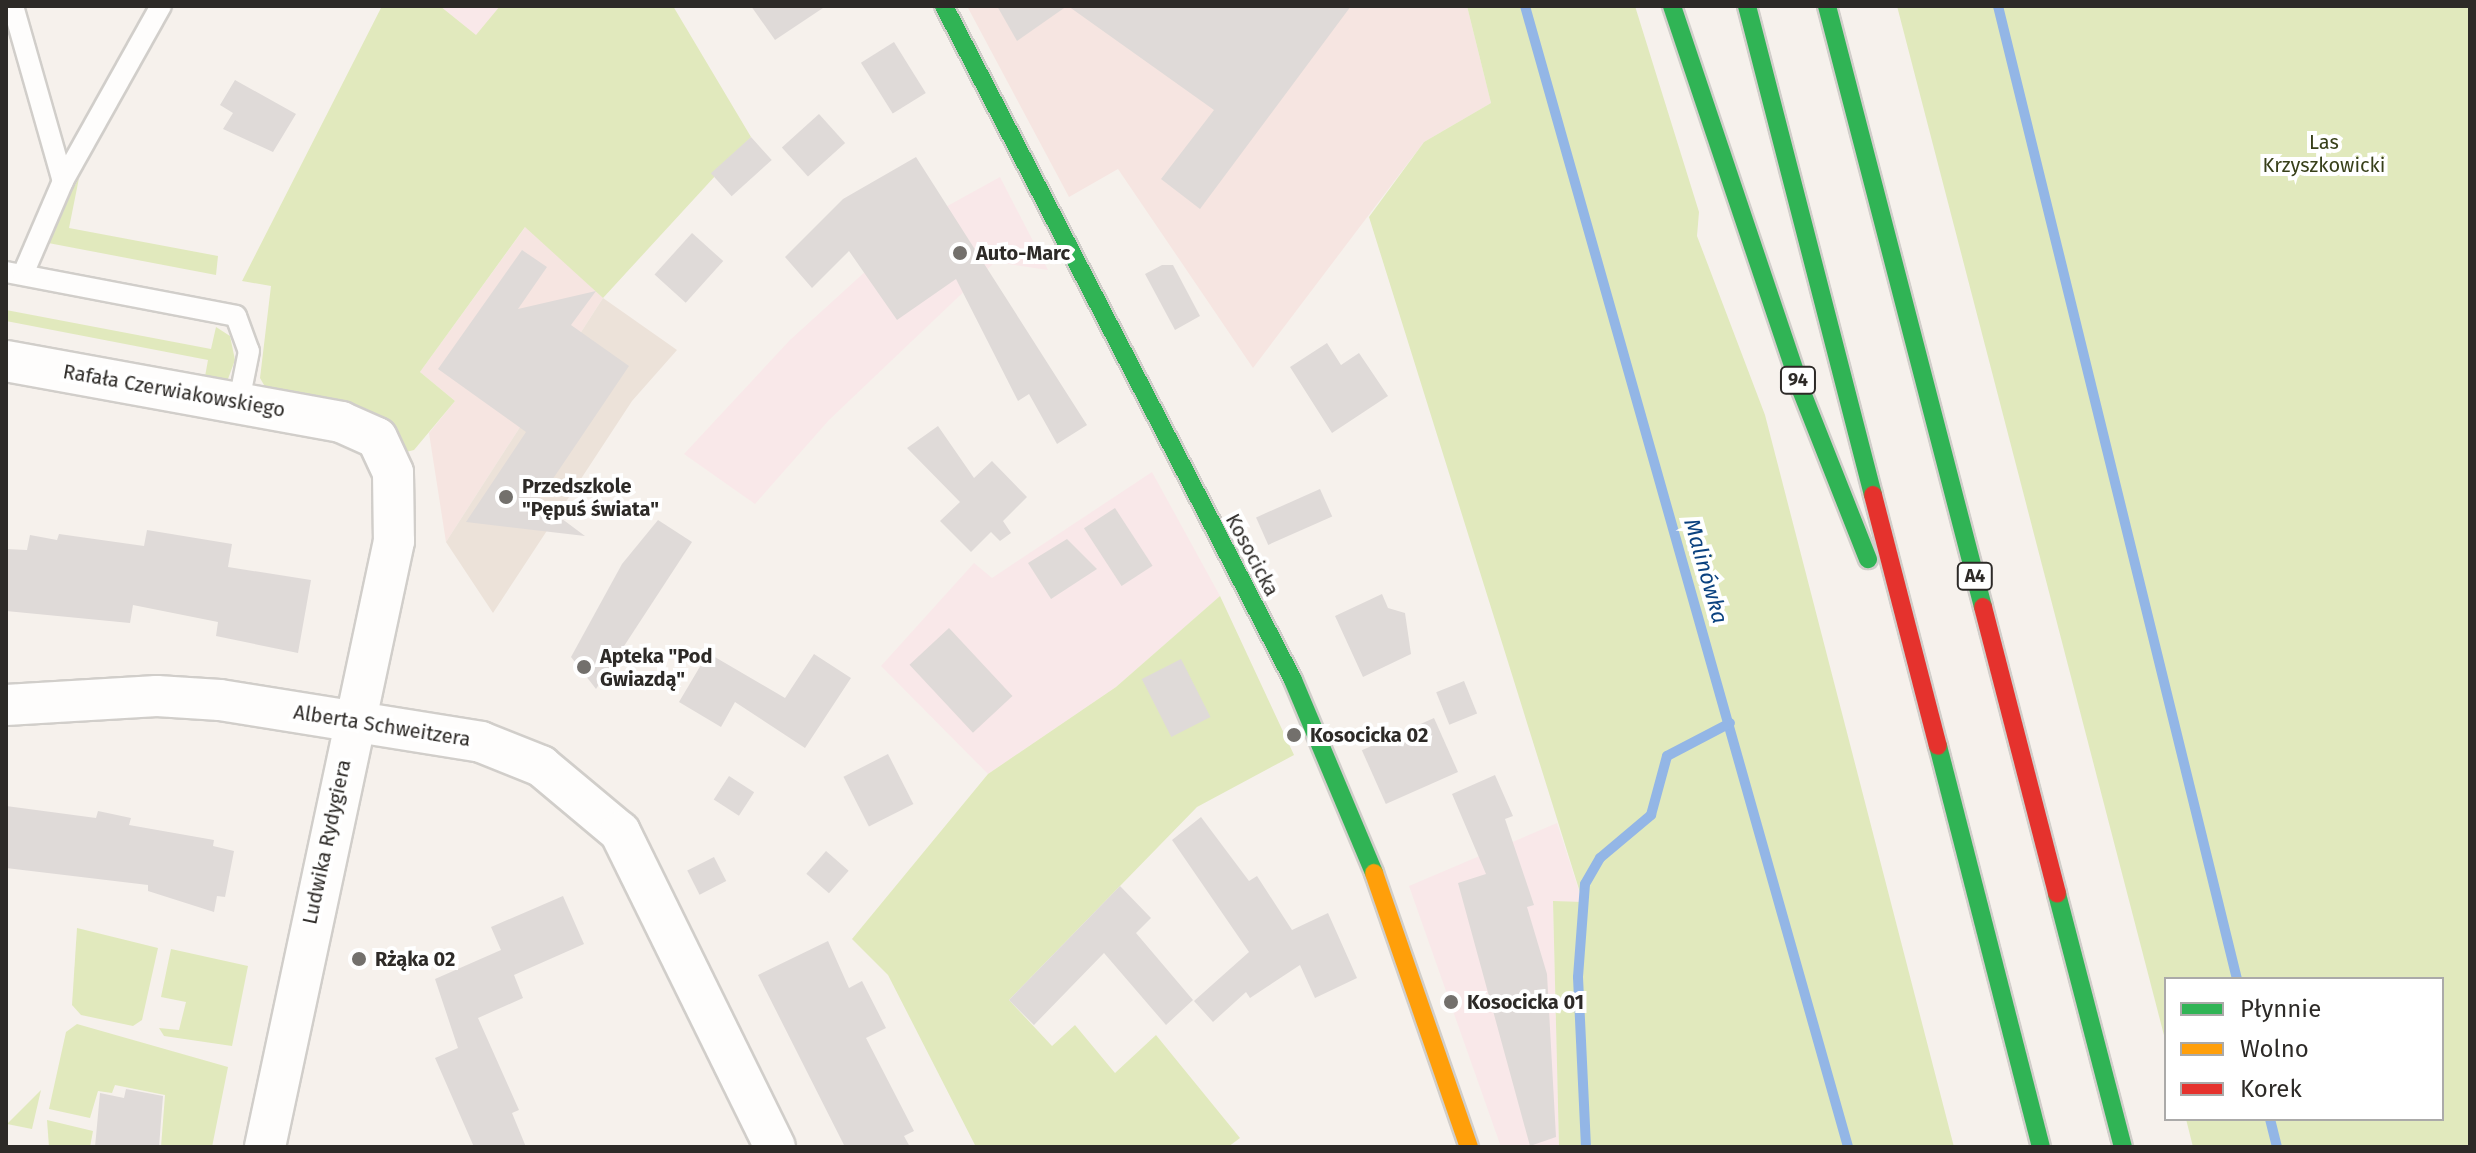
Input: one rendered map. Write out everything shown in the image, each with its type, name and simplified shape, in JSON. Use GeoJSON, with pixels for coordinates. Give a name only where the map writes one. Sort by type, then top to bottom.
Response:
{"type":"FeatureCollection","features":[{"type":"Feature","properties":{"kind":"main road","name":"Kosocicka"},"geometry":{"type":"LineString","coordinates":[[944,6],[1293,680],[1403,941],[1467,1146]]}},
{"type":"Feature","properties":{"kind":"main road","name":"94"},"geometry":{"type":"LineString","coordinates":[[1672,6],[1801,390],[1942,747]]}},
{"type":"Feature","properties":{"kind":"main road"},"geometry":{"type":"LineString","coordinates":[[1747,6],[1942,747],[2041,1147]]}},
{"type":"Feature","properties":{"kind":"main road","name":"A4"},"geometry":{"type":"LineString","coordinates":[[1827,6],[2123,1147]]}},
{"type":"Feature","properties":{"kind":"street","name":"Rafała Czerwiakowskiego"},"geometry":{"type":"LineString","coordinates":[[6,361],[341,422]]}},
{"type":"Feature","properties":{"kind":"street","name":"Ludwika Rydygiera"},"geometry":{"type":"LineString","coordinates":[[265,1147],[351,724],[394,541],[393,473],[377,438],[341,422]]}},
{"type":"Feature","properties":{"kind":"street","name":"Alberta Schweitzera"},"geometry":{"type":"LineString","coordinates":[[6,705],[157,696],[269,706],[351,724],[481,742],[541,766],[620,832],[775,1147]]}},
{"type":"Feature","properties":{"kind":"lane"},"geometry":{"type":"LineString","coordinates":[[13,6],[63,181]]}},
{"type":"Feature","properties":{"kind":"lane"},"geometry":{"type":"LineString","coordinates":[[161,6],[15,273],[236,316],[249,351],[239,401]]}},
{"type":"Feature","properties":{"kind":"shaded area"},"geometry":{"type":"Polygon","coordinates":[[[440,6],[500,6],[477,36],[440,6]]]}},
{"type":"Feature","properties":{"kind":"shaded area"},"geometry":{"type":"Polygon","coordinates":[[[967,6],[1467,6],[1491,103],[1424,142],[1253,368],[1118,169],[1069,197],[967,6]]]}},
{"type":"Feature","properties":{"kind":"shaded area"},"geometry":{"type":"Polygon","coordinates":[[[1000,177],[1048,270],[995,262],[829,420],[755,504],[684,454],[790,340],[922,220],[1000,177]]]}},
{"type":"Feature","properties":{"kind":"shaded area"},"geometry":{"type":"Polygon","coordinates":[[[526,226],[603,298],[446,542],[429,433],[455,401],[420,372],[526,226]]]}},
{"type":"Feature","properties":{"kind":"shaded area"},"geometry":{"type":"Polygon","coordinates":[[[603,298],[677,350],[632,401],[493,613],[446,542],[603,298]]]}},
{"type":"Feature","properties":{"kind":"shaded area"},"geometry":{"type":"Polygon","coordinates":[[[1152,472],[1220,596],[1116,687],[988,774],[881,666],[974,563],[992,578],[1152,472]]]}},
{"type":"Feature","properties":{"kind":"shaded area"},"geometry":{"type":"Polygon","coordinates":[[[1557,823],[1583,903],[1553,901],[1559,1147],[1501,1147],[1409,886],[1557,823]]]}},
{"type":"Feature","properties":{"kind":"green space"},"geometry":{"type":"Polygon","coordinates":[[[382,6],[440,6],[476,35],[500,6],[673,6],[751,137],[603,298],[525,227],[420,372],[455,401],[414,450],[402,453],[268,392],[260,378],[271,286],[242,281],[382,6]]]}},
{"type":"Feature","properties":{"kind":"green space"},"geometry":{"type":"Polygon","coordinates":[[[1467,6],[1635,6],[1699,212],[1697,236],[1765,415],[1954,1147],[1559,1147],[1553,901],[1583,902],[1369,217],[1424,142],[1491,103],[1467,6]]]}},
{"type":"Feature","properties":{"kind":"green space","name":"Las Krzyszkowicki"},"geometry":{"type":"Polygon","coordinates":[[[1897,6],[2470,6],[2470,1147],[2193,1147],[2186,1121],[2444,1121],[2444,977],[2164,977],[2164,1035],[1897,6]]]}},
{"type":"Feature","properties":{"kind":"green space"},"geometry":{"type":"Polygon","coordinates":[[[79,178],[69,228],[218,256],[216,275],[43,242],[79,178]]]}},
{"type":"Feature","properties":{"kind":"green space"},"geometry":{"type":"Polygon","coordinates":[[[6,310],[211,349],[216,327],[230,336],[235,360],[228,379],[204,382],[208,360],[6,321],[6,310]]]}},
{"type":"Feature","properties":{"kind":"green space"},"geometry":{"type":"Polygon","coordinates":[[[1220,596],[1294,755],[1197,807],[1009,1000],[1052,1046],[1075,1025],[1115,1073],[1156,1035],[1240,1138],[1228,1147],[976,1147],[888,975],[852,939],[988,774],[1116,687],[1220,596]]]}},
{"type":"Feature","properties":{"kind":"green space"},"geometry":{"type":"Polygon","coordinates":[[[77,928],[158,948],[142,1020],[133,1026],[81,1015],[72,1005],[77,928]]]}},
{"type":"Feature","properties":{"kind":"green space"},"geometry":{"type":"Polygon","coordinates":[[[171,949],[248,966],[232,1046],[164,1036],[159,1028],[179,1030],[186,1002],[161,997],[171,949]]]}},
{"type":"Feature","properties":{"kind":"green space"},"geometry":{"type":"Polygon","coordinates":[[[77,1024],[228,1067],[212,1147],[161,1147],[165,1095],[115,1085],[112,1093],[98,1091],[90,1118],[49,1109],[66,1032],[77,1024]]]}},
{"type":"Feature","properties":{"kind":"green space"},"geometry":{"type":"Polygon","coordinates":[[[41,1090],[32,1129],[7,1124],[41,1090]]]}},
{"type":"Feature","properties":{"kind":"green space"},"geometry":{"type":"Polygon","coordinates":[[[47,1120],[93,1131],[90,1147],[49,1147],[47,1120]]]}},
{"type":"Feature","properties":{"kind":"building"},"geometry":{"type":"Polygon","coordinates":[[[751,6],[826,6],[775,40],[751,6]]]}},
{"type":"Feature","properties":{"kind":"building"},"geometry":{"type":"Polygon","coordinates":[[[997,6],[1067,6],[1017,41],[997,6]]]}},
{"type":"Feature","properties":{"kind":"building"},"geometry":{"type":"Polygon","coordinates":[[[1068,6],[1351,6],[1200,209],[1161,179],[1214,110],[1068,6]]]}},
{"type":"Feature","properties":{"kind":"building"},"geometry":{"type":"Polygon","coordinates":[[[894,42],[926,93],[893,114],[861,63],[894,42]]]}},
{"type":"Feature","properties":{"kind":"building"},"geometry":{"type":"Polygon","coordinates":[[[235,80],[296,114],[273,152],[223,129],[233,113],[220,105],[235,80]]]}},
{"type":"Feature","properties":{"kind":"building"},"geometry":{"type":"Polygon","coordinates":[[[819,114],[845,143],[808,176],[782,147],[819,114]]]}},
{"type":"Feature","properties":{"kind":"building"},"geometry":{"type":"Polygon","coordinates":[[[751,137],[772,160],[732,196],[711,173],[751,137]]]}},
{"type":"Feature","properties":{"kind":"building"},"geometry":{"type":"Polygon","coordinates":[[[916,157],[1087,425],[1057,444],[1029,394],[1018,401],[956,279],[897,320],[849,251],[812,288],[785,257],[843,199],[916,157]]]}},
{"type":"Feature","properties":{"kind":"building"},"geometry":{"type":"Polygon","coordinates":[[[692,233],[723,261],[686,303],[655,275],[692,233]]]}},
{"type":"Feature","properties":{"kind":"building"},"geometry":{"type":"Polygon","coordinates":[[[522,250],[547,267],[518,309],[596,291],[571,325],[629,366],[538,501],[585,536],[466,522],[526,432],[438,369],[522,250]]]}},
{"type":"Feature","properties":{"kind":"building"},"geometry":{"type":"Polygon","coordinates":[[[1162,265],[1173,265],[1200,316],[1175,330],[1145,274],[1162,265]]]}},
{"type":"Feature","properties":{"kind":"building"},"geometry":{"type":"Polygon","coordinates":[[[1327,343],[1341,365],[1359,353],[1388,396],[1332,433],[1290,367],[1327,343]]]}},
{"type":"Feature","properties":{"kind":"building"},"geometry":{"type":"Polygon","coordinates":[[[938,426],[974,478],[992,461],[1027,497],[1003,521],[1011,533],[1000,541],[991,532],[971,552],[940,521],[960,502],[907,448],[938,426]]]}},
{"type":"Feature","properties":{"kind":"building"},"geometry":{"type":"Polygon","coordinates":[[[1320,489],[1332,516],[1268,545],[1256,517],[1320,489]]]}},
{"type":"Feature","properties":{"kind":"building"},"geometry":{"type":"Polygon","coordinates":[[[1115,508],[1153,566],[1122,586],[1084,528],[1115,508]]]}},
{"type":"Feature","properties":{"kind":"building"},"geometry":{"type":"Polygon","coordinates":[[[658,520],[692,542],[596,689],[571,657],[622,564],[658,520]]]}},
{"type":"Feature","properties":{"kind":"building"},"geometry":{"type":"Polygon","coordinates":[[[147,530],[232,544],[228,567],[311,580],[298,653],[216,636],[218,622],[133,605],[130,623],[6,611],[6,549],[27,550],[30,535],[57,540],[59,534],[144,546],[147,530]]]}},
{"type":"Feature","properties":{"kind":"building"},"geometry":{"type":"Polygon","coordinates":[[[1067,539],[1097,569],[1051,599],[1028,563],[1067,539]]]}},
{"type":"Feature","properties":{"kind":"building"},"geometry":{"type":"Polygon","coordinates":[[[1382,594],[1388,608],[1405,613],[1411,654],[1363,677],[1335,616],[1382,594]]]}},
{"type":"Feature","properties":{"kind":"building"},"geometry":{"type":"Polygon","coordinates":[[[949,628],[1012,696],[973,733],[910,665],[949,628]]]}},
{"type":"Feature","properties":{"kind":"building"},"geometry":{"type":"Polygon","coordinates":[[[708,653],[785,698],[814,654],[851,678],[805,748],[735,702],[721,727],[679,702],[708,653]]]}},
{"type":"Feature","properties":{"kind":"building"},"geometry":{"type":"Polygon","coordinates":[[[1181,659],[1211,717],[1171,737],[1142,679],[1181,659]]]}},
{"type":"Feature","properties":{"kind":"building"},"geometry":{"type":"Polygon","coordinates":[[[1464,681],[1477,713],[1449,725],[1436,692],[1464,681]]]}},
{"type":"Feature","properties":{"kind":"building"},"geometry":{"type":"Polygon","coordinates":[[[1434,718],[1458,772],[1386,804],[1362,750],[1434,718]]]}},
{"type":"Feature","properties":{"kind":"building"},"geometry":{"type":"Polygon","coordinates":[[[888,754],[913,804],[869,827],[843,777],[888,754]]]}},
{"type":"Feature","properties":{"kind":"building"},"geometry":{"type":"Polygon","coordinates":[[[1495,775],[1513,816],[1505,819],[1534,905],[1527,907],[1547,974],[1556,1137],[1530,1146],[1458,883],[1486,874],[1452,794],[1495,775]]]}},
{"type":"Feature","properties":{"kind":"building"},"geometry":{"type":"Polygon","coordinates":[[[729,776],[754,792],[739,816],[714,799],[729,776]]]}},
{"type":"Feature","properties":{"kind":"building"},"geometry":{"type":"Polygon","coordinates":[[[6,806],[96,818],[98,811],[131,818],[129,825],[214,840],[213,846],[234,851],[225,897],[217,896],[214,912],[148,891],[148,885],[6,868],[6,806]]]}},
{"type":"Feature","properties":{"kind":"building"},"geometry":{"type":"Polygon","coordinates":[[[1201,817],[1249,881],[1257,876],[1292,930],[1328,913],[1357,978],[1315,998],[1300,965],[1250,998],[1246,992],[1213,1022],[1194,1001],[1249,952],[1172,840],[1201,817]]]}},
{"type":"Feature","properties":{"kind":"building"},"geometry":{"type":"Polygon","coordinates":[[[826,851],[849,871],[829,893],[806,874],[826,851]]]}},
{"type":"Feature","properties":{"kind":"building"},"geometry":{"type":"Polygon","coordinates":[[[714,857],[726,881],[700,895],[687,871],[714,857]]]}},
{"type":"Feature","properties":{"kind":"building"},"geometry":{"type":"Polygon","coordinates":[[[1120,886],[1151,918],[1136,933],[1193,1000],[1166,1025],[1104,953],[1034,1025],[1009,1000],[1120,886]]]}},
{"type":"Feature","properties":{"kind":"building"},"geometry":{"type":"Polygon","coordinates":[[[563,896],[584,944],[514,975],[523,998],[478,1018],[519,1110],[512,1113],[526,1147],[474,1147],[435,1058],[458,1048],[435,979],[501,950],[491,927],[563,896]]]}},
{"type":"Feature","properties":{"kind":"building"},"geometry":{"type":"Polygon","coordinates":[[[828,941],[849,988],[862,981],[886,1028],[866,1038],[914,1131],[904,1136],[910,1147],[845,1147],[758,975],[828,941]]]}},
{"type":"Feature","properties":{"kind":"building"},"geometry":{"type":"Polygon","coordinates":[[[126,1089],[163,1096],[159,1147],[95,1147],[100,1093],[124,1098],[126,1089]]]}},
{"type":"Feature","properties":{"kind":"waterway","name":"Malinówka"},"geometry":{"type":"LineString","coordinates":[[1525,6],[1848,1147]]}},
{"type":"Feature","properties":{"kind":"waterway"},"geometry":{"type":"LineString","coordinates":[[1998,6],[2237,977]]}},
{"type":"Feature","properties":{"kind":"waterway"},"geometry":{"type":"LineString","coordinates":[[1586,1147],[1578,977],[1585,884],[1600,858],[1651,815],[1667,756],[1730,723]]}},
{"type":"Feature","properties":{"kind":"waterway"},"geometry":{"type":"LineString","coordinates":[[2270,1121],[2277,1147]]}},
{"type":"Feature","properties":{"kind":"traffic: fast"},"geometry":{"type":"LineString","coordinates":[[944,6],[1293,680],[1374,873]]}},
{"type":"Feature","properties":{"kind":"traffic: fast"},"geometry":{"type":"LineString","coordinates":[[1672,6],[1801,390],[1868,559]]}},
{"type":"Feature","properties":{"kind":"traffic: fast"},"geometry":{"type":"LineString","coordinates":[[1747,6],[1873,495]]}},
{"type":"Feature","properties":{"kind":"traffic: fast"},"geometry":{"type":"LineString","coordinates":[[1827,6],[1983,607]]}},
{"type":"Feature","properties":{"kind":"traffic: fast"},"geometry":{"type":"LineString","coordinates":[[1938,746],[2041,1147]]}},
{"type":"Feature","properties":{"kind":"traffic: fast"},"geometry":{"type":"LineString","coordinates":[[2057,894],[2123,1147]]}},
{"type":"Feature","properties":{"kind":"traffic: slow"},"geometry":{"type":"LineString","coordinates":[[1374,873],[1469,1147]]}},
{"type":"Feature","properties":{"kind":"traffic: jam"},"geometry":{"type":"LineString","coordinates":[[1873,495],[1938,746]]}},
{"type":"Feature","properties":{"kind":"traffic: jam"},"geometry":{"type":"LineString","coordinates":[[1983,607],[2057,894]]}},
{"type":"Feature","properties":{"kind":"place","name":"Auto-Marc"},"geometry":{"type":"Point","coordinates":[960,253]}},
{"type":"Feature","properties":{"kind":"place","name":"Przedszkole \"Pępuś świata\""},"geometry":{"type":"Point","coordinates":[506,497]}},
{"type":"Feature","properties":{"kind":"place","name":"Apteka \"Pod Gwiazdą\""},"geometry":{"type":"Point","coordinates":[584,667]}},
{"type":"Feature","properties":{"kind":"place","name":"Kosocicka 02"},"geometry":{"type":"Point","coordinates":[1294,735]}},
{"type":"Feature","properties":{"kind":"place","name":"Rżąka 02"},"geometry":{"type":"Point","coordinates":[359,959]}},
{"type":"Feature","properties":{"kind":"place","name":"Kosocicka 01"},"geometry":{"type":"Point","coordinates":[1451,1002]}}]}
